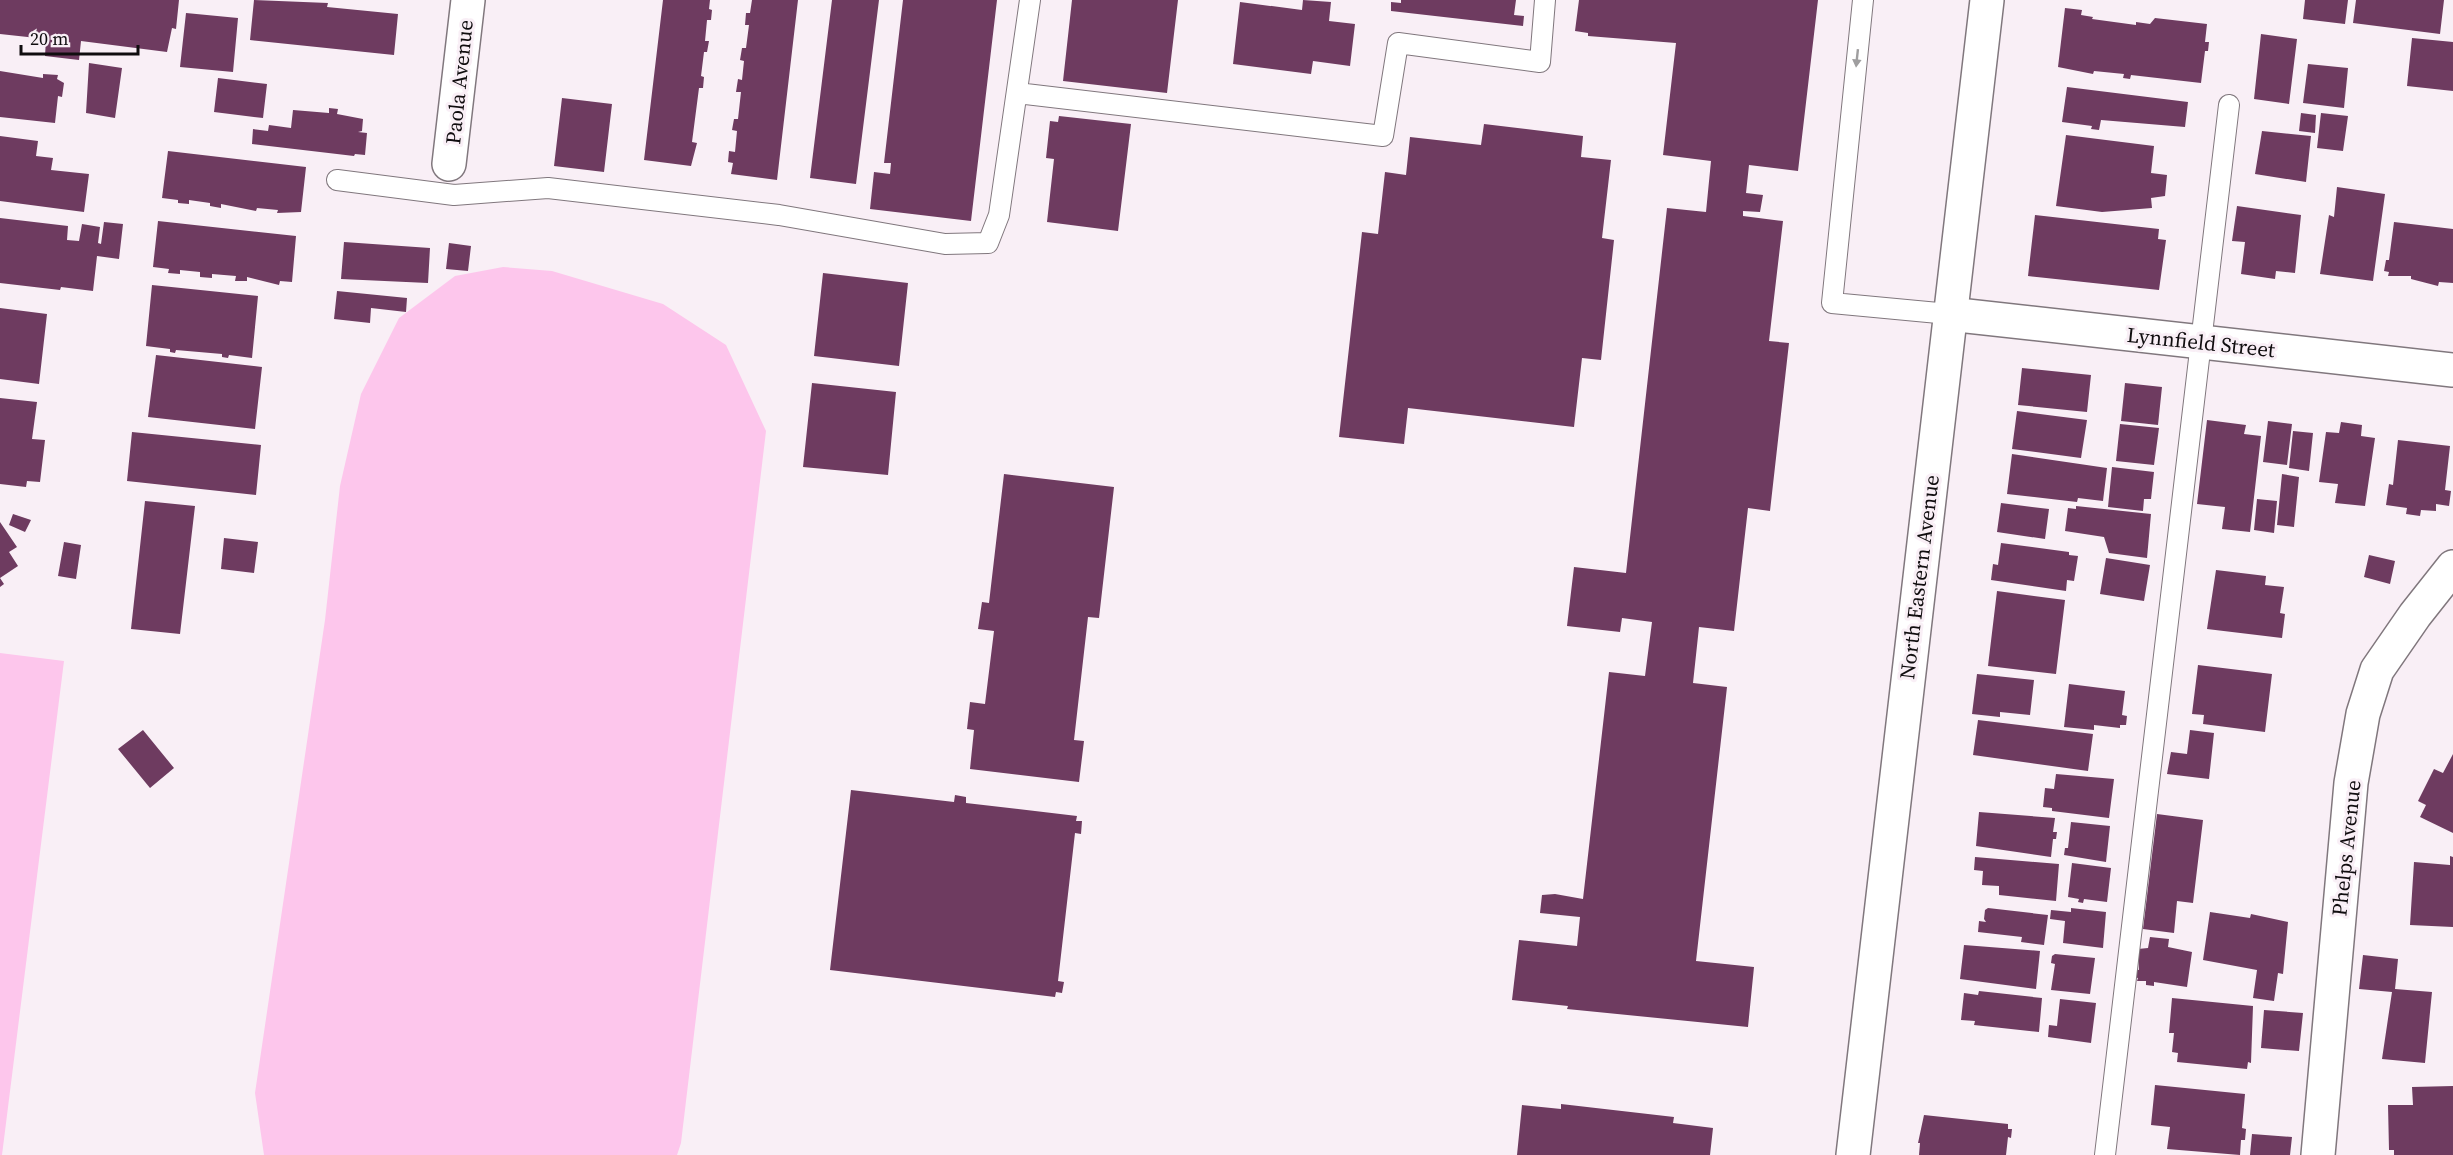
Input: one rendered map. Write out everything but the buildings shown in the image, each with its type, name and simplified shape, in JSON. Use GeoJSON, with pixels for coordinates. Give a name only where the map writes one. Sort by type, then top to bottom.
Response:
{"type":"FeatureCollection","features":[{"type":"Feature","properties":{"kind":"street","name":"Paola Avenue"},"geometry":{"type":"LineString","coordinates":[[449,164],[468,0]]}},
{"type":"Feature","properties":{"kind":"street","name":"North Eastern Avenue"},"geometry":{"type":"LineString","coordinates":[[1853,1155],[1987,0]]}},
{"type":"Feature","properties":{"kind":"street","name":"Lynnfield Street"},"geometry":{"type":"LineString","coordinates":[[1949,314],[2453,370]]}},
{"type":"Feature","properties":{"kind":"street","name":"Phelps Avenue"},"geometry":{"type":"LineString","coordinates":[[2318,1155],[2351,783],[2363,714],[2377,670],[2415,615],[2453,567]]}},
{"type":"Feature","properties":{"kind":"lane"},"geometry":{"type":"LineString","coordinates":[[337,180],[454,195],[548,188],[780,215],[945,244],[988,243],[999,214],[1030,0]]}},
{"type":"Feature","properties":{"kind":"lane"},"geometry":{"type":"LineString","coordinates":[[1017,93],[1383,136],[1398,43],[1540,62],[1545,0]]}},
{"type":"Feature","properties":{"kind":"lane"},"geometry":{"type":"LineString","coordinates":[[1863,0],[1832,303],[1949,314]]}},
{"type":"Feature","properties":{"kind":"lane"},"geometry":{"type":"LineString","coordinates":[[2105,1155],[2229,105]]}},
{"type":"Feature","properties":{"kind":"shaded area"},"geometry":{"type":"Polygon","coordinates":[[[503,267],[552,271],[663,304],[726,345],[766,431],[681,1143],[677,1155],[264,1155],[255,1093],[325,620],[340,486],[361,394],[399,318],[455,276],[503,267]]]}},
{"type":"Feature","properties":{"kind":"shaded area"},"geometry":{"type":"Polygon","coordinates":[[[0,653],[64,661],[2,1155],[0,1155],[0,653]]]}}]}
